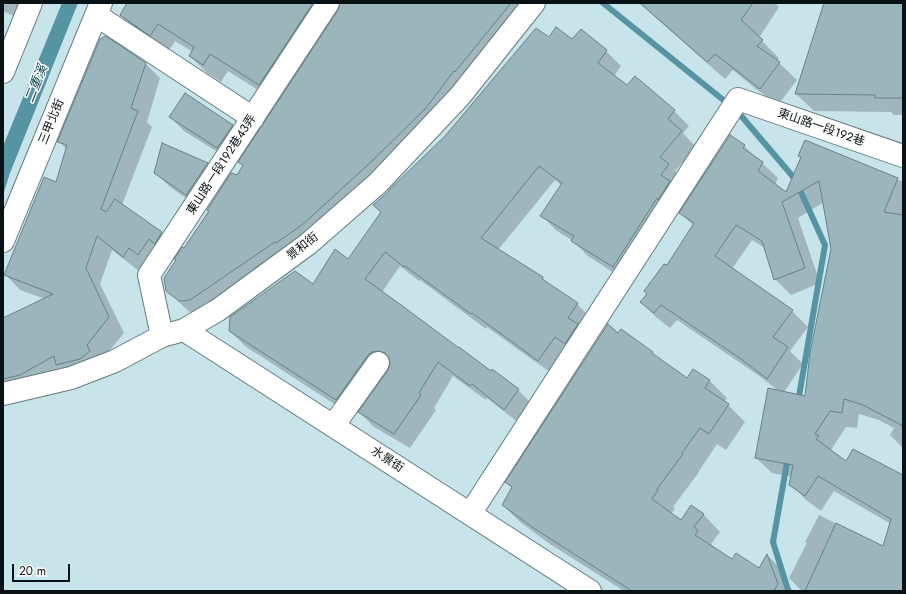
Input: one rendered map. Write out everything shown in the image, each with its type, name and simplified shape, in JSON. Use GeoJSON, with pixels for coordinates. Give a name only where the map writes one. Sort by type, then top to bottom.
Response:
{"type":"FeatureCollection","features":[{"type":"Feature","properties":{"kind":"street"},"geometry":{"type":"LineString","coordinates":[[3,72],[31,3]]}},
{"type":"Feature","properties":{"kind":"street","name":"東山路一段192巷43弄"},"geometry":{"type":"LineString","coordinates":[[162,336],[149,275],[328,3]]}},
{"type":"Feature","properties":{"kind":"street","name":"景和街"},"geometry":{"type":"LineString","coordinates":[[3,394],[71,378],[115,361],[162,336],[184,330],[218,310],[308,244],[378,184],[460,96],[534,3]]}},
{"type":"Feature","properties":{"kind":"street"},"geometry":{"type":"LineString","coordinates":[[98,9],[253,118]]}},
{"type":"Feature","properties":{"kind":"street","name":"三甲北街"},"geometry":{"type":"LineString","coordinates":[[3,241],[98,9]]}},
{"type":"Feature","properties":{"kind":"street","name":"東山路一段192巷"},"geometry":{"type":"LineString","coordinates":[[470,514],[738,99],[903,156]]}},
{"type":"Feature","properties":{"kind":"street","name":"水景街"},"geometry":{"type":"LineString","coordinates":[[184,330],[590,591]]}},
{"type":"Feature","properties":{"kind":"street"},"geometry":{"type":"LineString","coordinates":[[333,426],[378,363]]}},
{"type":"Feature","properties":{"kind":"water","name":"二重溪"},"geometry":{"type":"Polygon","coordinates":[[[62,3],[78,3],[10,173],[3,195],[3,146],[62,3]]]}},
{"type":"Feature","properties":{"kind":"building"},"geometry":{"type":"Polygon","coordinates":[[[127,3],[313,3],[259,85],[210,54],[203,65],[189,56],[194,47],[158,24],[150,36],[120,15],[127,3]]]}},
{"type":"Feature","properties":{"kind":"building"},"geometry":{"type":"Polygon","coordinates":[[[340,3],[511,3],[455,72],[454,71],[426,108],[370,163],[302,225],[190,300],[179,301],[166,291],[164,278],[176,260],[174,259],[182,247],[184,248],[209,211],[207,210],[231,173],[237,175],[243,165],[238,162],[338,10],[340,3]]]}},
{"type":"Feature","properties":{"kind":"building"},"geometry":{"type":"Polygon","coordinates":[[[640,3],[753,3],[741,20],[763,40],[757,46],[780,62],[760,89],[715,54],[707,62],[640,3]]]}},
{"type":"Feature","properties":{"kind":"building"},"geometry":{"type":"Polygon","coordinates":[[[824,3],[903,3],[903,98],[875,98],[875,95],[795,94],[824,3]]]}},
{"type":"Feature","properties":{"kind":"building"},"geometry":{"type":"Polygon","coordinates":[[[556,27],[572,39],[581,29],[607,50],[598,63],[627,85],[635,76],[675,110],[668,119],[682,131],[660,157],[669,164],[661,175],[670,181],[658,200],[657,198],[613,267],[571,241],[574,236],[540,216],[562,183],[539,166],[481,238],[543,277],[542,279],[578,303],[568,318],[578,324],[565,344],[555,337],[538,361],[385,252],[365,279],[491,371],[492,369],[519,389],[504,410],[472,384],[470,386],[438,362],[419,393],[421,395],[394,434],[358,412],[388,370],[390,364],[389,358],[385,353],[379,351],[372,352],[368,355],[336,400],[229,331],[230,317],[295,271],[313,284],[335,249],[348,259],[381,212],[373,205],[445,136],[536,28],[549,37],[556,27]]]}},
{"type":"Feature","properties":{"kind":"building"},"geometry":{"type":"Polygon","coordinates":[[[106,36],[146,63],[131,108],[138,111],[101,209],[106,212],[115,199],[162,232],[155,244],[149,239],[138,255],[129,248],[123,257],[97,236],[86,268],[109,317],[87,345],[90,351],[80,359],[56,365],[54,356],[20,375],[3,379],[3,318],[53,294],[4,275],[44,177],[56,182],[67,145],[57,142],[100,39],[106,36]]]}},
{"type":"Feature","properties":{"kind":"building"},"geometry":{"type":"Polygon","coordinates":[[[185,93],[233,125],[217,148],[169,117],[185,93]]]}},
{"type":"Feature","properties":{"kind":"building"},"geometry":{"type":"Polygon","coordinates":[[[730,135],[745,145],[743,148],[763,162],[758,171],[786,192],[801,157],[798,156],[805,140],[898,178],[884,212],[903,215],[903,426],[863,405],[844,399],[842,413],[830,411],[815,434],[819,436],[816,439],[846,461],[853,449],[903,475],[903,591],[805,591],[836,523],[883,546],[891,519],[818,476],[805,496],[789,485],[793,465],[755,458],[768,388],[805,396],[810,353],[831,249],[819,181],[782,202],[805,268],[774,280],[762,241],[736,225],[715,256],[793,310],[773,337],[788,347],[767,379],[741,359],[661,305],[654,313],[640,302],[647,294],[644,291],[664,264],[667,265],[694,223],[679,213],[730,135]]]}},
{"type":"Feature","properties":{"kind":"building"},"geometry":{"type":"Polygon","coordinates":[[[162,143],[208,163],[186,195],[154,173],[162,143]]]}},
{"type":"Feature","properties":{"kind":"building"},"geometry":{"type":"Polygon","coordinates":[[[608,324],[618,333],[621,329],[687,378],[693,369],[710,380],[705,388],[729,404],[709,434],[700,428],[657,489],[658,490],[652,499],[681,520],[691,505],[704,514],[694,527],[698,530],[695,535],[732,559],[736,553],[759,568],[767,554],[778,584],[774,591],[632,591],[532,527],[502,505],[512,487],[505,482],[608,324]]]}},
{"type":"Feature","properties":{"kind":"waterway"},"geometry":{"type":"LineString","coordinates":[[603,3],[737,111],[795,179],[825,245],[798,402]]}},
{"type":"Feature","properties":{"kind":"waterway"},"geometry":{"type":"LineString","coordinates":[[788,457],[773,542],[789,591]]}}]}
